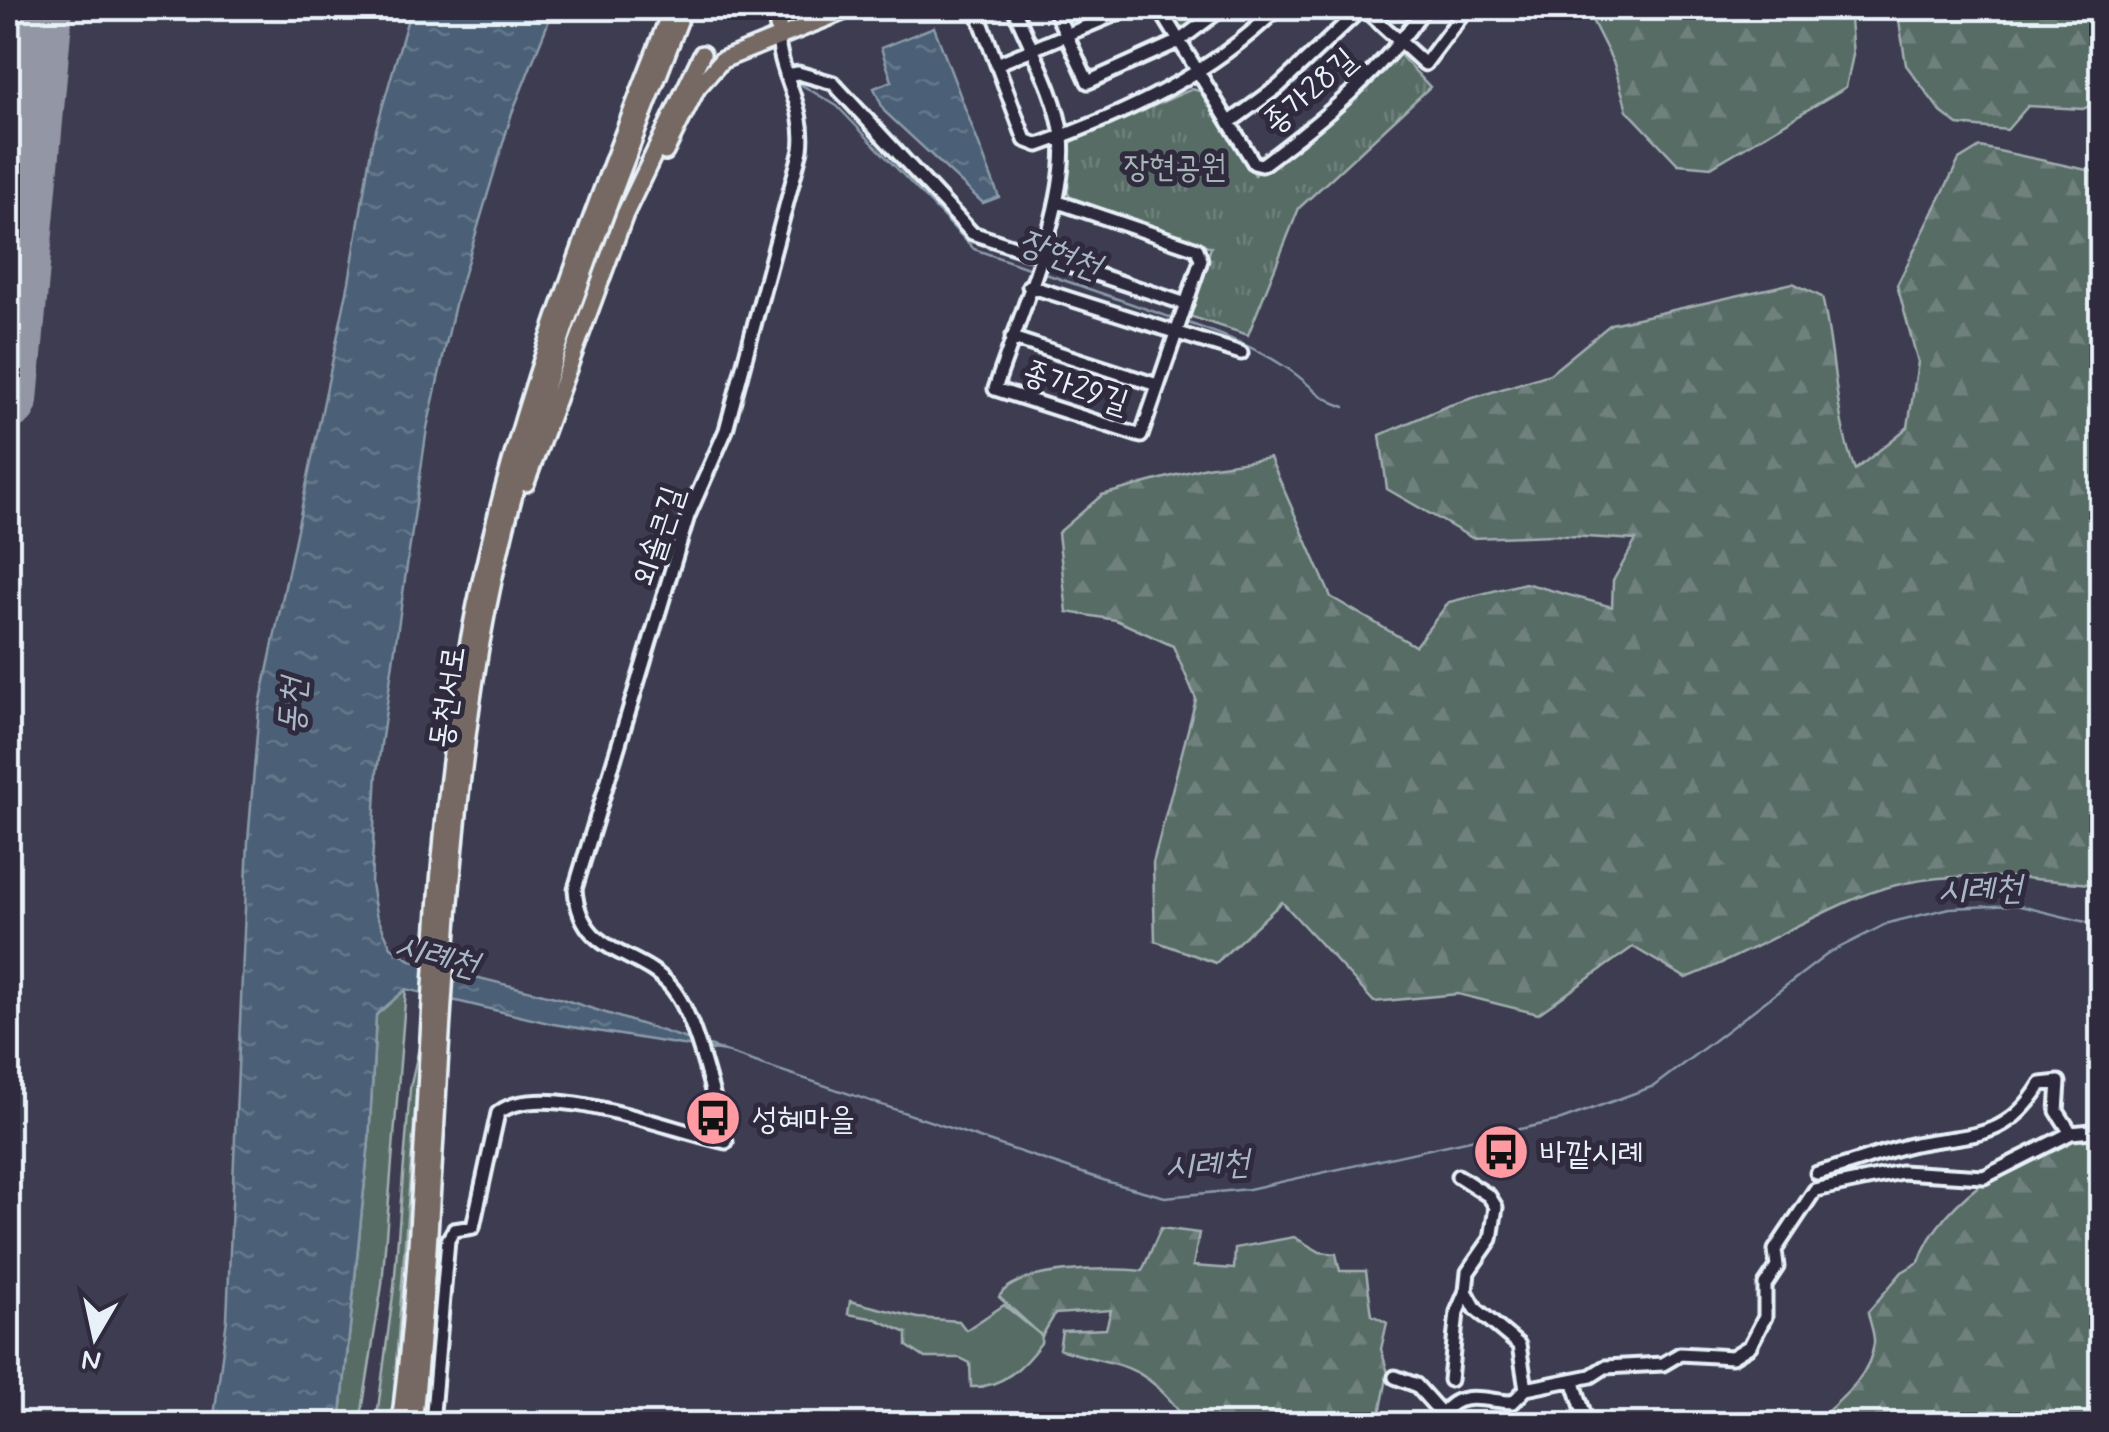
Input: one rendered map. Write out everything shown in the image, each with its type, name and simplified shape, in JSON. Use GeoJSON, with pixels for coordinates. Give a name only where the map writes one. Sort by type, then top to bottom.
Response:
{"type":"FeatureCollection","features":[{"type":"Feature","properties":{"kind":"main road","name":"동천서로"},"geometry":{"type":"LineString","coordinates":[[413,1424],[463,682],[503,485],[552,327],[672,8]]}},
{"type":"Feature","properties":{"kind":"main road","name":"동천서로"},"geometry":{"type":"LineString","coordinates":[[445,915],[466,740],[496,567],[536,408],[684,8]]}},
{"type":"Feature","properties":{"kind":"main road"},"geometry":{"type":"LineString","coordinates":[[773,35],[780,8]]}},
{"type":"Feature","properties":{"kind":"main road"},"geometry":{"type":"LineString","coordinates":[[594,300],[697,88],[722,60],[773,35],[852,8]]}},
{"type":"Feature","properties":{"kind":"main road"},"geometry":{"type":"LineString","coordinates":[[496,567],[626,214],[702,54]]}},
{"type":"Feature","properties":{"kind":"main road","name":"동천서로"},"geometry":{"type":"LineString","coordinates":[[400,1424],[437,1024]]}},
{"type":"Feature","properties":{"kind":"street","name":"종가29길"},"geometry":{"type":"LineString","coordinates":[[1014,8],[1062,136],[1058,202],[995,389],[1141,436],[1201,260],[1196,249],[1058,202]]}},
{"type":"Feature","properties":{"kind":"street"},"geometry":{"type":"LineString","coordinates":[[1054,8],[1088,82],[1179,41],[1223,8]]}},
{"type":"Feature","properties":{"kind":"street"},"geometry":{"type":"LineString","coordinates":[[997,64],[1130,8]]}},
{"type":"Feature","properties":{"kind":"street"},"geometry":{"type":"LineString","coordinates":[[1159,8],[1230,122],[1278,86],[1362,8],[1424,64],[1467,8]]}},
{"type":"Feature","properties":{"kind":"street"},"geometry":{"type":"LineString","coordinates":[[980,19],[1026,140],[1038,145],[1133,108],[1196,73],[1278,8]]}},
{"type":"Feature","properties":{"kind":"street","name":"종가28길"},"geometry":{"type":"LineString","coordinates":[[1230,122],[1254,163],[1262,165],[1350,97],[1402,42],[1426,8]]}},
{"type":"Feature","properties":{"kind":"street","name":"외솔큰길"},"geometry":{"type":"LineString","coordinates":[[432,1424],[448,1240],[454,1230],[473,1227],[498,1113],[522,1100],[566,1104],[726,1142],[710,1085],[672,988],[656,974],[601,942],[580,914],[575,889],[688,516],[726,430],[801,150],[802,121],[773,35]]}},
{"type":"Feature","properties":{"kind":"street"},"geometry":{"type":"LineString","coordinates":[[786,75],[798,73],[832,84],[972,234],[1185,307]]}},
{"type":"Feature","properties":{"kind":"street"},"geometry":{"type":"LineString","coordinates":[[1030,283],[1241,352]]}},
{"type":"Feature","properties":{"kind":"street","name":"종가29길"},"geometry":{"type":"LineString","coordinates":[[1012,338],[1156,386]]}},
{"type":"Feature","properties":{"kind":"street"},"geometry":{"type":"LineString","coordinates":[[1818,1173],[1915,1144],[2011,1123],[2041,1084],[2059,1082],[2057,1111],[2071,1134]]}},
{"type":"Feature","properties":{"kind":"street"},"geometry":{"type":"LineString","coordinates":[[1447,1419],[1448,1405],[1465,1398],[1513,1402],[1526,1389],[1591,1376],[1605,1367],[1663,1364],[1680,1354],[1732,1357],[1750,1346],[1766,1318],[1765,1285],[1777,1267],[1775,1250],[1815,1190],[1901,1172],[1984,1177],[2071,1134],[2102,1130]]}},
{"type":"Feature","properties":{"kind":"street"},"geometry":{"type":"LineString","coordinates":[[1450,1380],[1457,1312],[1466,1291],[1468,1272],[1491,1239],[1496,1207],[1489,1196],[1458,1176]]}},
{"type":"Feature","properties":{"kind":"street"},"geometry":{"type":"LineString","coordinates":[[1466,1291],[1476,1309],[1519,1345],[1526,1389]]}},
{"type":"Feature","properties":{"kind":"street"},"geometry":{"type":"LineString","coordinates":[[1395,1377],[1416,1385],[1447,1419]]}},
{"type":"Feature","properties":{"kind":"street"},"geometry":{"type":"LineString","coordinates":[[1572,1380],[1587,1422],[1583,1424]]}},
{"type":"Feature","properties":{"kind":"green space"},"geometry":{"type":"Polygon","coordinates":[[[1165,8],[1218,8],[1185,31],[1178,31],[1165,8]]]}},
{"type":"Feature","properties":{"kind":"green space"},"geometry":{"type":"Polygon","coordinates":[[[1586,8],[1849,8],[1853,55],[1846,87],[1711,167],[1678,164],[1627,110],[1614,64],[1586,8]]]}},
{"type":"Feature","properties":{"kind":"green space"},"geometry":{"type":"Polygon","coordinates":[[[1897,8],[2101,8],[2101,101],[2083,109],[2028,106],[2007,130],[1958,125],[1941,112],[1906,65],[1897,8]]]}},
{"type":"Feature","properties":{"kind":"green space","name":"장현공원"},"geometry":{"type":"Polygon","coordinates":[[[1399,54],[1430,87],[1299,208],[1248,335],[1189,316],[1211,247],[1070,197],[1067,191],[1071,142],[1192,89],[1203,92],[1255,175],[1361,94],[1399,54]]]}},
{"type":"Feature","properties":{"kind":"green space"},"geometry":{"type":"Polygon","coordinates":[[[1980,147],[2101,173],[2101,885],[1979,876],[1889,887],[1837,906],[1686,978],[1633,947],[1538,1014],[1458,994],[1374,1002],[1282,902],[1216,963],[1155,941],[1153,863],[1196,699],[1173,646],[1116,620],[1067,612],[1058,533],[1102,495],[1206,467],[1270,458],[1331,597],[1415,646],[1449,602],[1525,583],[1612,607],[1613,581],[1636,540],[1552,535],[1472,538],[1387,489],[1380,435],[1447,406],[1550,374],[1611,324],[1793,283],[1822,297],[1843,428],[1855,470],[1908,427],[1918,362],[1897,285],[1959,160],[1980,147]]]}},
{"type":"Feature","properties":{"kind":"green space"},"geometry":{"type":"Polygon","coordinates":[[[406,989],[382,1285],[360,1424],[340,1424],[369,1141],[376,1015],[406,989]]]}},
{"type":"Feature","properties":{"kind":"green space"},"geometry":{"type":"Polygon","coordinates":[[[420,1043],[392,1418],[391,1424],[376,1424],[394,1287],[410,1089],[420,1043]]]}},
{"type":"Feature","properties":{"kind":"green space"},"geometry":{"type":"Polygon","coordinates":[[[2101,1134],[2101,1424],[1813,1424],[1859,1379],[1874,1343],[1868,1312],[1902,1272],[1919,1262],[1947,1215],[1993,1175],[2020,1159],[2075,1138],[2101,1134]]]}},
{"type":"Feature","properties":{"kind":"green space"},"geometry":{"type":"Polygon","coordinates":[[[1161,1228],[1199,1233],[1193,1266],[1234,1269],[1235,1248],[1294,1237],[1320,1252],[1336,1254],[1340,1271],[1366,1271],[1372,1315],[1387,1323],[1381,1349],[1388,1373],[1378,1424],[1177,1424],[1178,1410],[1137,1372],[1059,1349],[1062,1331],[1106,1329],[1111,1310],[1055,1314],[1042,1336],[999,1297],[1008,1287],[1024,1280],[1065,1271],[1142,1271],[1161,1228]]]}},
{"type":"Feature","properties":{"kind":"green space"},"geometry":{"type":"Polygon","coordinates":[[[850,1301],[918,1318],[959,1321],[966,1330],[1004,1305],[1042,1336],[1041,1343],[1002,1380],[971,1387],[970,1363],[960,1358],[925,1358],[907,1346],[907,1333],[876,1319],[848,1314],[850,1301]]]}},
{"type":"Feature","properties":{"kind":"water","name":"동천"},"geometry":{"type":"Polygon","coordinates":[[[411,8],[554,8],[512,113],[456,300],[427,428],[377,772],[371,883],[376,914],[391,947],[412,961],[559,998],[731,1053],[553,1024],[406,989],[376,1015],[369,1141],[340,1424],[213,1424],[227,1319],[248,841],[259,710],[349,282],[372,143],[411,8]]]}},
{"type":"Feature","properties":{"kind":"water"},"geometry":{"type":"Polygon","coordinates":[[[934,27],[999,197],[983,203],[884,111],[874,88],[892,81],[881,48],[934,27]]]}},
{"type":"Feature","properties":{"kind":"waterway","name":"장현천"},"geometry":{"type":"LineString","coordinates":[[800,84],[837,106],[974,249],[1031,269]]}},
{"type":"Feature","properties":{"kind":"waterway","name":"장현천"},"geometry":{"type":"LineString","coordinates":[[1043,273],[1178,320]]}},
{"type":"Feature","properties":{"kind":"waterway","name":"장현천"},"geometry":{"type":"LineString","coordinates":[[1185,322],[1263,354],[1327,399],[1345,407]]}},
{"type":"Feature","properties":{"kind":"waterway","name":"시례천"},"geometry":{"type":"LineString","coordinates":[[732,1054],[1109,1182],[1165,1197],[1249,1189],[1561,1120],[1654,1086],[1829,953],[1888,923],[1950,908],[2016,905],[2102,926]]}},
{"type":"Feature","properties":{"kind":"taxiway"},"geometry":{"type":"LineString","coordinates":[[8,374],[10,368]]}},
{"type":"Feature","properties":{"kind":"runway"},"geometry":{"type":"LineString","coordinates":[[8,400],[43,8]]}},
{"type":"Feature","properties":{"kind":"place","name":"성혜마을"},"geometry":{"type":"Point","coordinates":[713,1118]}},
{"type":"Feature","properties":{"kind":"place","name":"바깥시례"},"geometry":{"type":"Point","coordinates":[1501,1152]}}]}
